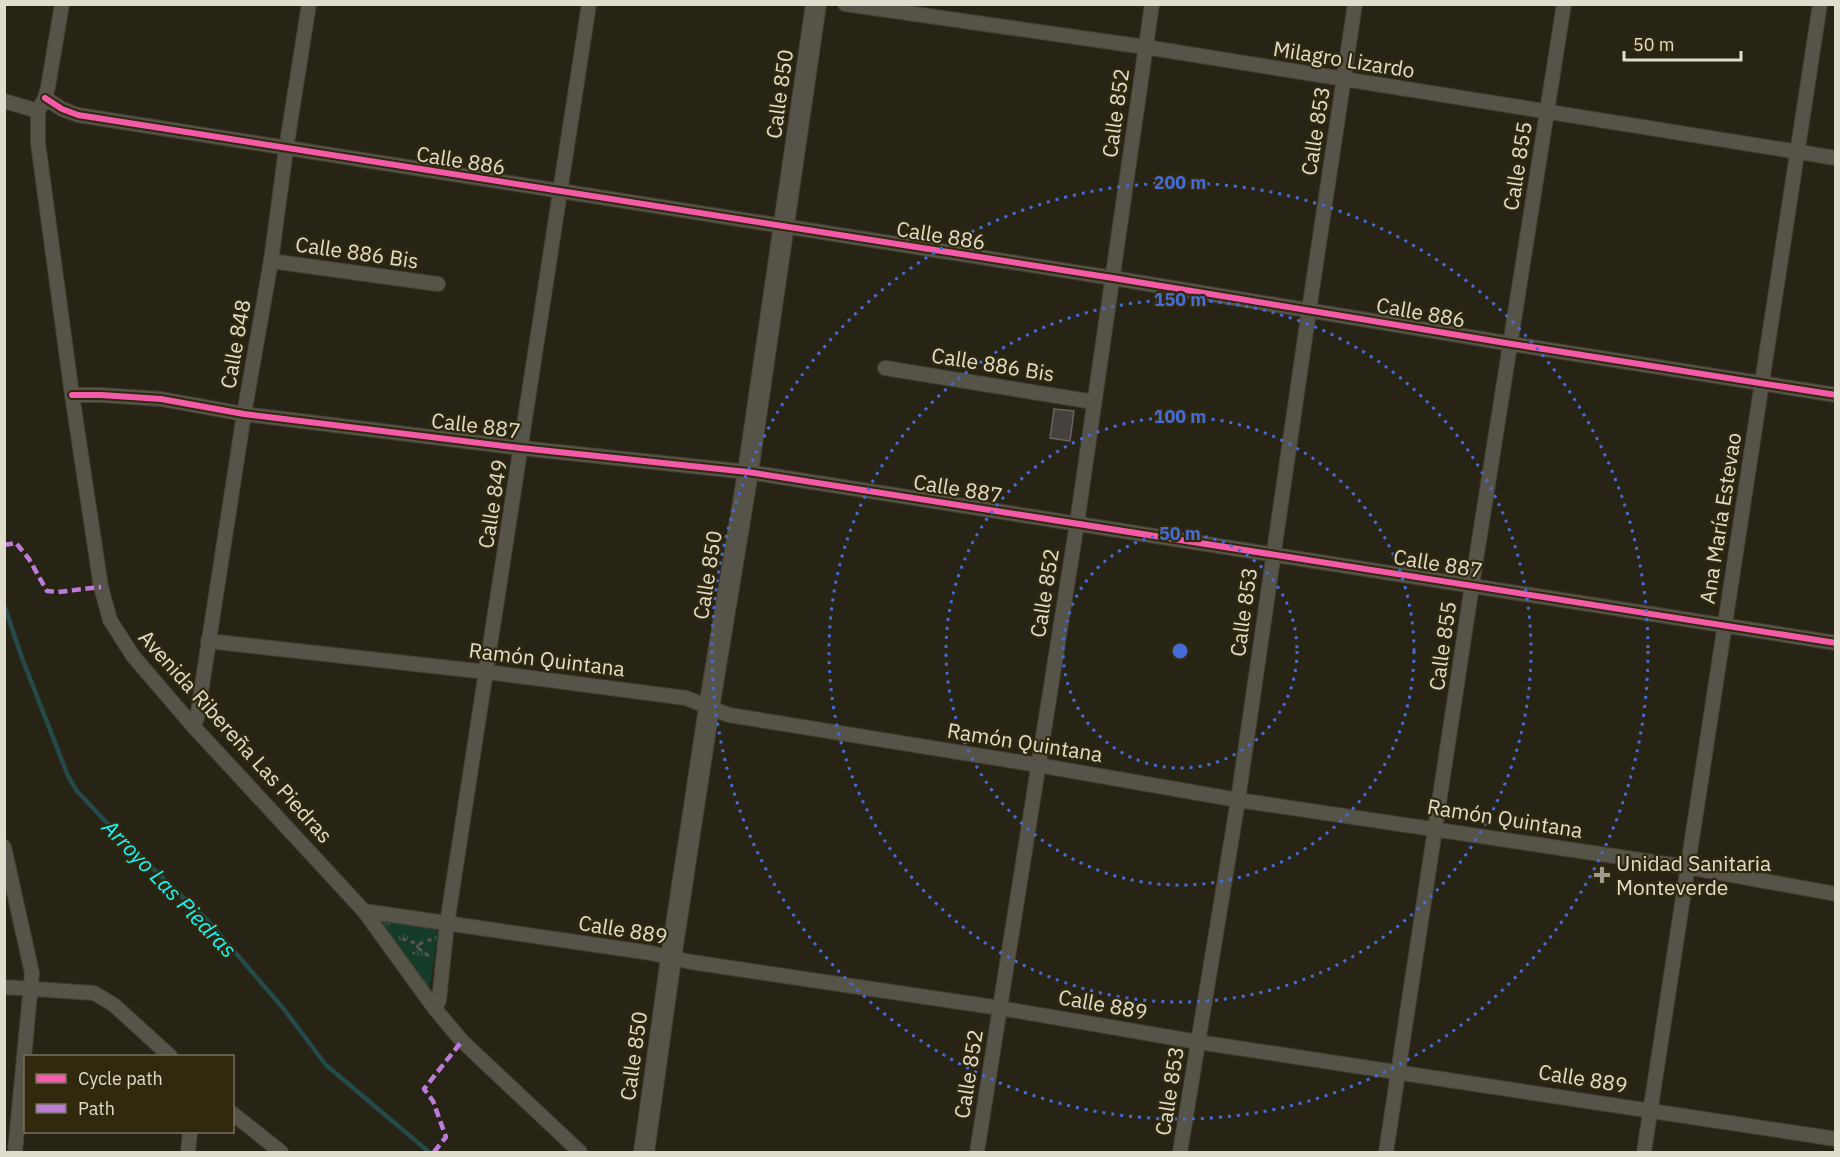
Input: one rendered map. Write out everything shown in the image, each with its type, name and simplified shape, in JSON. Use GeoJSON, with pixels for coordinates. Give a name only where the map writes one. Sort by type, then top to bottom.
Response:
{"type":"FeatureCollection","features":[{"type":"Feature","properties":{"kind":"main road","name":"Calle 850"},"geometry":{"type":"LineString","coordinates":[[644,1152],[709,708],[748,472],[816,4]]}},
{"type":"Feature","properties":{"kind":"street","name":"Avenida Ribereña Las Piedras"},"geometry":{"type":"LineString","coordinates":[[62,4],[45,98],[38,111],[38,143],[72,395],[105,608],[120,638],[133,656],[193,726],[364,910],[435,1009],[462,1041],[580,1152]]}},
{"type":"Feature","properties":{"kind":"street","name":"Calle 848"},"geometry":{"type":"LineString","coordinates":[[193,726],[197,718],[244,414],[271,261],[309,4]]}},
{"type":"Feature","properties":{"kind":"street","name":"Calle 849"},"geometry":{"type":"LineString","coordinates":[[435,1009],[439,1000],[447,924],[589,4]]}},
{"type":"Feature","properties":{"kind":"street","name":"Milagro Lizardo"},"geometry":{"type":"LineString","coordinates":[[845,4],[1145,47],[1836,158]]}},
{"type":"Feature","properties":{"kind":"street","name":"Calle 852"},"geometry":{"type":"LineString","coordinates":[[977,1152],[1077,523],[1152,4]]}},
{"type":"Feature","properties":{"kind":"street","name":"Calle 853"},"geometry":{"type":"LineString","coordinates":[[1180,1152],[1238,800],[1308,309],[1355,4]]}},
{"type":"Feature","properties":{"kind":"street","name":"Calle 855"},"geometry":{"type":"LineString","coordinates":[[1386,1152],[1437,828],[1472,585],[1512,344],[1564,4]]}},
{"type":"Feature","properties":{"kind":"street","name":"Ana María Estevao"},"geometry":{"type":"LineString","coordinates":[[1644,1152],[1820,4]]}},
{"type":"Feature","properties":{"kind":"street","name":"Calle 886"},"geometry":{"type":"LineString","coordinates":[[45,98],[62,110],[78,115],[1308,309],[1836,395]]}},
{"type":"Feature","properties":{"kind":"street"},"geometry":{"type":"LineString","coordinates":[[4,101],[38,111]]}},
{"type":"Feature","properties":{"kind":"street","name":"Calle 886 Bis"},"geometry":{"type":"LineString","coordinates":[[271,261],[438,284]]}},
{"type":"Feature","properties":{"kind":"street","name":"Calle 886 Bis"},"geometry":{"type":"LineString","coordinates":[[885,368],[1094,402]]}},
{"type":"Feature","properties":{"kind":"street","name":"Calle 887"},"geometry":{"type":"LineString","coordinates":[[72,395],[161,399],[244,414],[521,448],[748,472],[1836,643]]}},
{"type":"Feature","properties":{"kind":"street","name":"Ramón Quintana"},"geometry":{"type":"LineString","coordinates":[[208,641],[487,672],[686,698],[729,715],[1238,800],[1687,867],[1836,894]]}},
{"type":"Feature","properties":{"kind":"street"},"geometry":{"type":"LineString","coordinates":[[4,847],[31,963],[24,1055]]}},
{"type":"Feature","properties":{"kind":"street","name":"Calle 889"},"geometry":{"type":"LineString","coordinates":[[364,910],[1000,1008],[1198,1042],[1836,1139]]}},
{"type":"Feature","properties":{"kind":"street"},"geometry":{"type":"LineString","coordinates":[[4,987],[83,992],[105,998],[169,1055]]}},
{"type":"Feature","properties":{"kind":"street"},"geometry":{"type":"LineString","coordinates":[[15,1152],[24,1060]]}},
{"type":"Feature","properties":{"kind":"street"},"geometry":{"type":"LineString","coordinates":[[234,1115],[281,1152]]}},
{"type":"Feature","properties":{"kind":"street"},"geometry":{"type":"LineString","coordinates":[[188,1152],[190,1133]]}},
{"type":"Feature","properties":{"kind":"green space"},"geometry":{"type":"Polygon","coordinates":[[[378,918],[439,928],[430,986],[426,987],[378,918]]]}},
{"type":"Feature","properties":{"kind":"building"},"geometry":{"type":"Polygon","coordinates":[[[1054,409],[1074,411],[1070,441],[1050,438],[1054,409]]]}},
{"type":"Feature","properties":{"kind":"waterway","name":"Arroyo Las Piedras"},"geometry":{"type":"LineString","coordinates":[[4,605],[68,776],[77,791],[121,838],[209,922],[283,1008],[326,1065],[429,1152]]}},
{"type":"Feature","properties":{"kind":"marked path"},"geometry":{"type":"LineString","coordinates":[[4,545],[16,543],[29,559],[47,591],[58,592],[101,587]]}},
{"type":"Feature","properties":{"kind":"marked path"},"geometry":{"type":"LineString","coordinates":[[434,1152],[446,1137],[433,1101],[424,1089],[462,1041]]}},
{"type":"Feature","properties":{"kind":"cycle path"},"geometry":{"type":"LineString","coordinates":[[45,98],[62,109],[78,115],[1113,278],[1836,395]]}},
{"type":"Feature","properties":{"kind":"cycle path"},"geometry":{"type":"LineString","coordinates":[[72,395],[161,399],[244,414],[521,448],[748,472],[1836,643]]}},
{"type":"Feature","properties":{"kind":"place","name":"Unidad Sanitaria Monteverde"},"geometry":{"type":"Point","coordinates":[1602,875]}}]}
